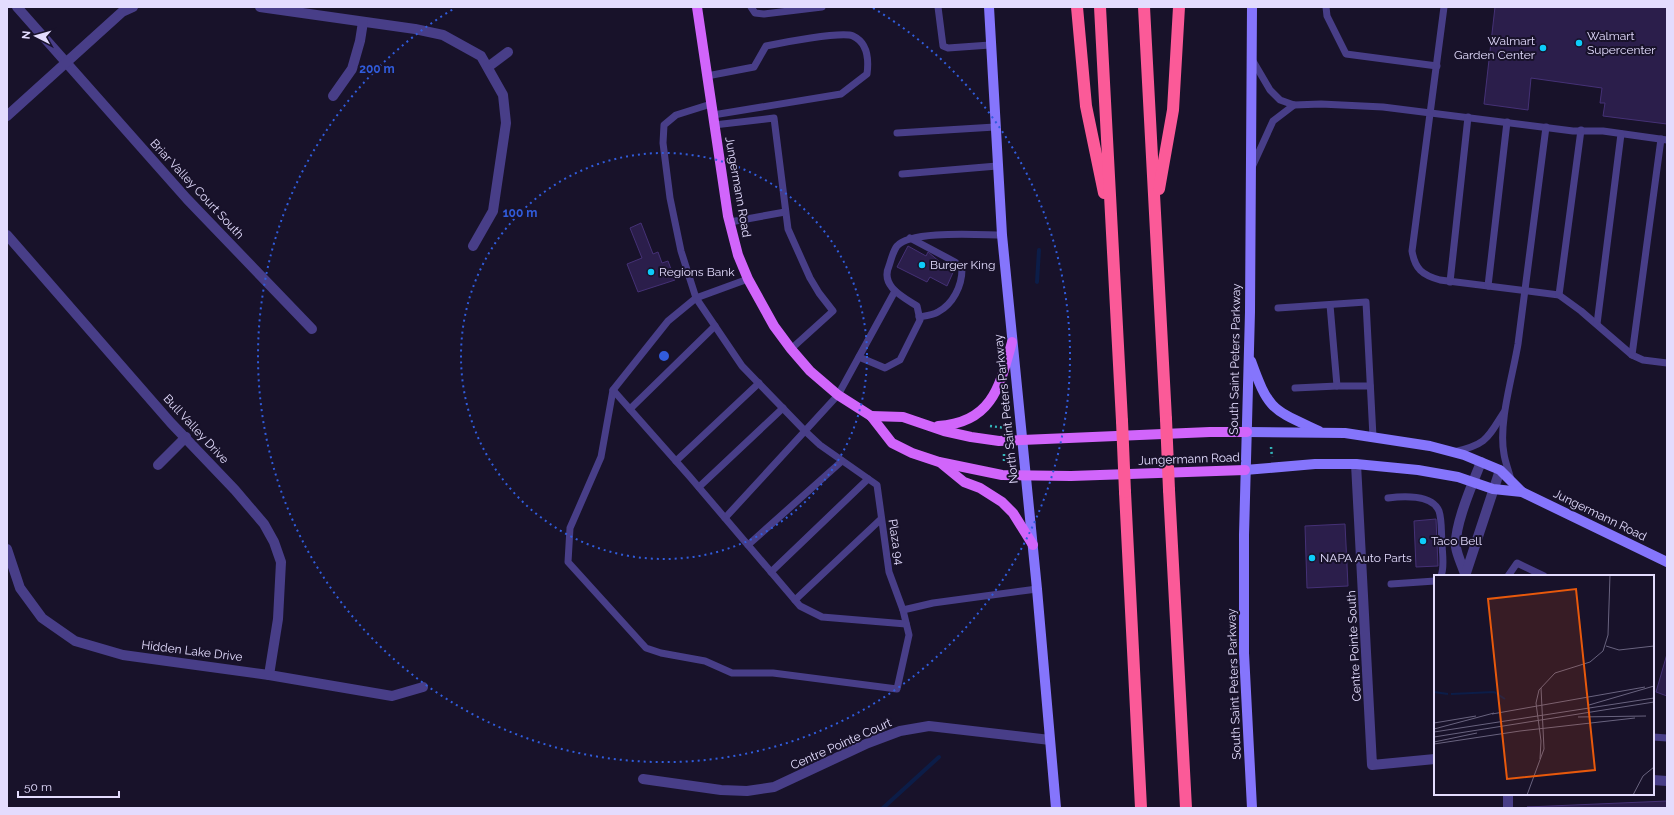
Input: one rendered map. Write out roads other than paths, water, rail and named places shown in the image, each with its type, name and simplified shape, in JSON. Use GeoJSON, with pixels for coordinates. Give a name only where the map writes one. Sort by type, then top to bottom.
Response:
{"type":"FeatureCollection","features":[{"type":"Feature","properties":{"kind":"highway"},"geometry":{"type":"LineString","coordinates":[[1077,7],[1086,106],[1112,231]]}},
{"type":"Feature","properties":{"kind":"highway"},"geometry":{"type":"LineString","coordinates":[[1100,7],[1141,808]]}},
{"type":"Feature","properties":{"kind":"highway"},"geometry":{"type":"LineString","coordinates":[[1144,7],[1186,808]]}},
{"type":"Feature","properties":{"kind":"highway"},"geometry":{"type":"LineString","coordinates":[[1155,210],[1173,110],[1180,7]]}},
{"type":"Feature","properties":{"kind":"main road","name":"Jungermann Road"},"geometry":{"type":"LineString","coordinates":[[697,7],[713,120],[730,222],[738,255],[748,278],[774,326],[810,371],[838,395],[871,416],[892,442],[912,452],[939,462],[983,472],[1026,476],[1222,472],[1315,464],[1356,464],[1418,470],[1458,477],[1493,489],[1522,492]]}},
{"type":"Feature","properties":{"kind":"main road","name":"North Saint Peters Parkway"},"geometry":{"type":"LineString","coordinates":[[988,7],[1002,236],[1033,545],[1056,808]]}},
{"type":"Feature","properties":{"kind":"main road","name":"South Saint Peters Parkway"},"geometry":{"type":"LineString","coordinates":[[1252,7],[1249,356],[1245,470],[1244,653],[1252,808]]}},
{"type":"Feature","properties":{"kind":"main road"},"geometry":{"type":"LineString","coordinates":[[929,426],[952,425],[967,421],[980,413],[998,387],[1012,342]]}},
{"type":"Feature","properties":{"kind":"main road"},"geometry":{"type":"LineString","coordinates":[[1249,356],[1264,394],[1273,407],[1283,415],[1323,432]]}},
{"type":"Feature","properties":{"kind":"main road","name":"Jungermann Road"},"geometry":{"type":"LineString","coordinates":[[871,416],[903,417],[929,426],[972,437],[999,441],[1210,432],[1323,432],[1373,437],[1430,446],[1453,452],[1500,470],[1522,492],[1667,562]]}},
{"type":"Feature","properties":{"kind":"main road"},"geometry":{"type":"LineString","coordinates":[[939,462],[964,482],[980,488],[1002,502],[1013,513],[1033,545]]}},
{"type":"Feature","properties":{"kind":"street","name":"Briar Valley Court South"},"geometry":{"type":"LineString","coordinates":[[17,7],[187,199],[312,329]]}},
{"type":"Feature","properties":{"kind":"street"},"geometry":{"type":"LineString","coordinates":[[7,116],[122,12],[133,7]]}},
{"type":"Feature","properties":{"kind":"street"},"geometry":{"type":"LineString","coordinates":[[260,7],[443,34],[481,56],[503,95],[506,123],[493,211],[473,246]]}},
{"type":"Feature","properties":{"kind":"street"},"geometry":{"type":"LineString","coordinates":[[333,96],[352,69],[360,41],[363,22]]}},
{"type":"Feature","properties":{"kind":"street"},"geometry":{"type":"LineString","coordinates":[[488,67],[508,52]]}},
{"type":"Feature","properties":{"kind":"street","name":"Bull Valley Drive"},"geometry":{"type":"LineString","coordinates":[[7,235],[171,423],[186,437],[264,524],[274,542],[281,562],[278,619],[269,674]]}},
{"type":"Feature","properties":{"kind":"street"},"geometry":{"type":"LineString","coordinates":[[158,465],[186,437]]}},
{"type":"Feature","properties":{"kind":"street"},"geometry":{"type":"LineString","coordinates":[[1465,575],[1456,547],[1465,504],[1481,462]]}},
{"type":"Feature","properties":{"kind":"street","name":"Centre Pointe South"},"geometry":{"type":"LineString","coordinates":[[1356,464],[1372,765],[1434,759]]}},
{"type":"Feature","properties":{"kind":"street"},"geometry":{"type":"LineString","coordinates":[[1465,575],[1500,470]]}},
{"type":"Feature","properties":{"kind":"street","name":"Hidden Lake Drive"},"geometry":{"type":"LineString","coordinates":[[7,549],[20,588],[42,618],[76,641],[123,655],[269,674],[392,696],[423,688]]}},
{"type":"Feature","properties":{"kind":"street","name":"Centre Pointe Court"},"geometry":{"type":"LineString","coordinates":[[643,778],[721,790],[747,792],[774,787],[868,743],[900,731],[929,726],[1050,740]]}},
{"type":"Feature","properties":{"kind":"street"},"geometry":{"type":"LineString","coordinates":[[1654,780],[1667,781]]}},
{"type":"Feature","properties":{"kind":"street"},"geometry":{"type":"LineString","coordinates":[[1508,795],[1508,808]]}},
{"type":"Feature","properties":{"kind":"lane"},"geometry":{"type":"LineString","coordinates":[[751,7],[755,13],[764,14],[822,7]]}},
{"type":"Feature","properties":{"kind":"lane"},"geometry":{"type":"LineString","coordinates":[[938,7],[943,46],[948,48],[990,45]]}},
{"type":"Feature","properties":{"kind":"lane"},"geometry":{"type":"LineString","coordinates":[[1326,7],[1327,16],[1346,54],[1436,66]]}},
{"type":"Feature","properties":{"kind":"lane"},"geometry":{"type":"LineString","coordinates":[[1444,7],[1412,250],[1416,267],[1430,278],[1450,282],[1525,290],[1559,296],[1597,324],[1632,355],[1643,360],[1667,363]]}},
{"type":"Feature","properties":{"kind":"lane"},"geometry":{"type":"LineString","coordinates":[[707,76],[754,67],[766,46],[834,36],[852,35],[864,44],[868,60],[867,74],[841,94],[713,120]]}},
{"type":"Feature","properties":{"kind":"lane"},"geometry":{"type":"LineString","coordinates":[[1252,59],[1270,90],[1280,100],[1294,105],[1348,105],[1430,112],[1546,127],[1664,139],[1632,355]]}},
{"type":"Feature","properties":{"kind":"lane","name":"Plaza 94"},"geometry":{"type":"LineString","coordinates":[[613,390],[601,456],[570,528],[568,562],[646,648],[661,653],[705,661],[732,673],[773,673],[897,689],[909,635],[903,610],[889,572],[877,485],[820,445],[742,366],[696,298],[681,251],[670,198],[663,143],[664,125],[676,115],[711,104]]}},
{"type":"Feature","properties":{"kind":"lane"},"geometry":{"type":"LineString","coordinates":[[1251,168],[1273,121],[1294,105]]}},
{"type":"Feature","properties":{"kind":"lane"},"geometry":{"type":"LineString","coordinates":[[1450,282],[1468,117]]}},
{"type":"Feature","properties":{"kind":"lane"},"geometry":{"type":"LineString","coordinates":[[713,120],[774,118],[788,229],[803,265],[819,293],[834,311],[791,349]]}},
{"type":"Feature","properties":{"kind":"lane"},"geometry":{"type":"LineString","coordinates":[[1488,286],[1507,122]]}},
{"type":"Feature","properties":{"kind":"lane"},"geometry":{"type":"LineString","coordinates":[[897,133],[995,126]]}},
{"type":"Feature","properties":{"kind":"lane"},"geometry":{"type":"LineString","coordinates":[[1512,482],[1504,454],[1505,410],[1514,372],[1546,127]]}},
{"type":"Feature","properties":{"kind":"lane"},"geometry":{"type":"LineString","coordinates":[[1559,296],[1581,130]]}},
{"type":"Feature","properties":{"kind":"lane"},"geometry":{"type":"LineString","coordinates":[[1597,324],[1621,134]]}},
{"type":"Feature","properties":{"kind":"lane"},"geometry":{"type":"LineString","coordinates":[[902,174],[997,166]]}},
{"type":"Feature","properties":{"kind":"lane"},"geometry":{"type":"LineString","coordinates":[[730,222],[785,212]]}},
{"type":"Feature","properties":{"kind":"lane"},"geometry":{"type":"LineString","coordinates":[[859,356],[885,368],[900,360],[920,320],[917,306],[895,291],[886,278],[887,269],[897,246],[910,238],[927,235],[1002,236]]}},
{"type":"Feature","properties":{"kind":"lane"},"geometry":{"type":"LineString","coordinates":[[910,238],[955,262],[962,269],[960,288],[947,306],[937,313],[919,317]]}},
{"type":"Feature","properties":{"kind":"lane"},"geometry":{"type":"LineString","coordinates":[[748,278],[696,298],[668,321],[613,390],[699,487],[800,606],[822,617],[906,624]]}},
{"type":"Feature","properties":{"kind":"lane"},"geometry":{"type":"LineString","coordinates":[[725,518],[838,395],[895,291]]}},
{"type":"Feature","properties":{"kind":"lane"},"geometry":{"type":"LineString","coordinates":[[1278,308],[1366,302],[1373,437]]}},
{"type":"Feature","properties":{"kind":"lane"},"geometry":{"type":"LineString","coordinates":[[1330,305],[1337,386]]}},
{"type":"Feature","properties":{"kind":"lane"},"geometry":{"type":"LineString","coordinates":[[630,409],[715,326]]}},
{"type":"Feature","properties":{"kind":"lane"},"geometry":{"type":"LineString","coordinates":[[676,461],[759,383]]}},
{"type":"Feature","properties":{"kind":"lane"},"geometry":{"type":"LineString","coordinates":[[1294,388],[1370,386]]}},
{"type":"Feature","properties":{"kind":"lane"},"geometry":{"type":"LineString","coordinates":[[699,487],[783,408]]}},
{"type":"Feature","properties":{"kind":"lane"},"geometry":{"type":"LineString","coordinates":[[1453,452],[1477,446],[1489,436],[1505,410]]}},
{"type":"Feature","properties":{"kind":"lane"},"geometry":{"type":"LineString","coordinates":[[748,545],[842,461]]}},
{"type":"Feature","properties":{"kind":"lane"},"geometry":{"type":"LineString","coordinates":[[771,572],[868,479]]}},
{"type":"Feature","properties":{"kind":"lane"},"geometry":{"type":"LineString","coordinates":[[1388,498],[1404,496],[1414,498],[1434,504],[1438,509],[1442,548],[1441,575]]}},
{"type":"Feature","properties":{"kind":"lane"},"geometry":{"type":"LineString","coordinates":[[795,600],[881,519]]}},
{"type":"Feature","properties":{"kind":"lane"},"geometry":{"type":"LineString","coordinates":[[1509,575],[1517,562],[1542,575]]}},
{"type":"Feature","properties":{"kind":"lane"},"geometry":{"type":"LineString","coordinates":[[1391,584],[1434,581]]}},
{"type":"Feature","properties":{"kind":"lane"},"geometry":{"type":"LineString","coordinates":[[903,610],[933,603],[1037,589]]}},
{"type":"Feature","properties":{"kind":"lane"},"geometry":{"type":"LineString","coordinates":[[1654,737],[1667,738]]}},
{"type":"Feature","properties":{"kind":"waterway"},"geometry":{"type":"LineString","coordinates":[[1037,282],[1039,250]]}},
{"type":"Feature","properties":{"kind":"waterway"},"geometry":{"type":"LineString","coordinates":[[883,808],[939,757]]}},
{"type":"Feature","properties":{"kind":"place","name":"Walmart Supercenter"},"geometry":{"type":"Point","coordinates":[1579,43]}},
{"type":"Feature","properties":{"kind":"place","name":"Walmart Garden Center"},"geometry":{"type":"Point","coordinates":[1543,48]}},
{"type":"Feature","properties":{"kind":"place","name":"Burger King"},"geometry":{"type":"Point","coordinates":[922,265]}},
{"type":"Feature","properties":{"kind":"place","name":"Regions Bank"},"geometry":{"type":"Point","coordinates":[651,272]}},
{"type":"Feature","properties":{"kind":"place","name":"Taco Bell"},"geometry":{"type":"Point","coordinates":[1423,541]}},
{"type":"Feature","properties":{"kind":"place","name":"NAPA Auto Parts"},"geometry":{"type":"Point","coordinates":[1312,558]}}]}
